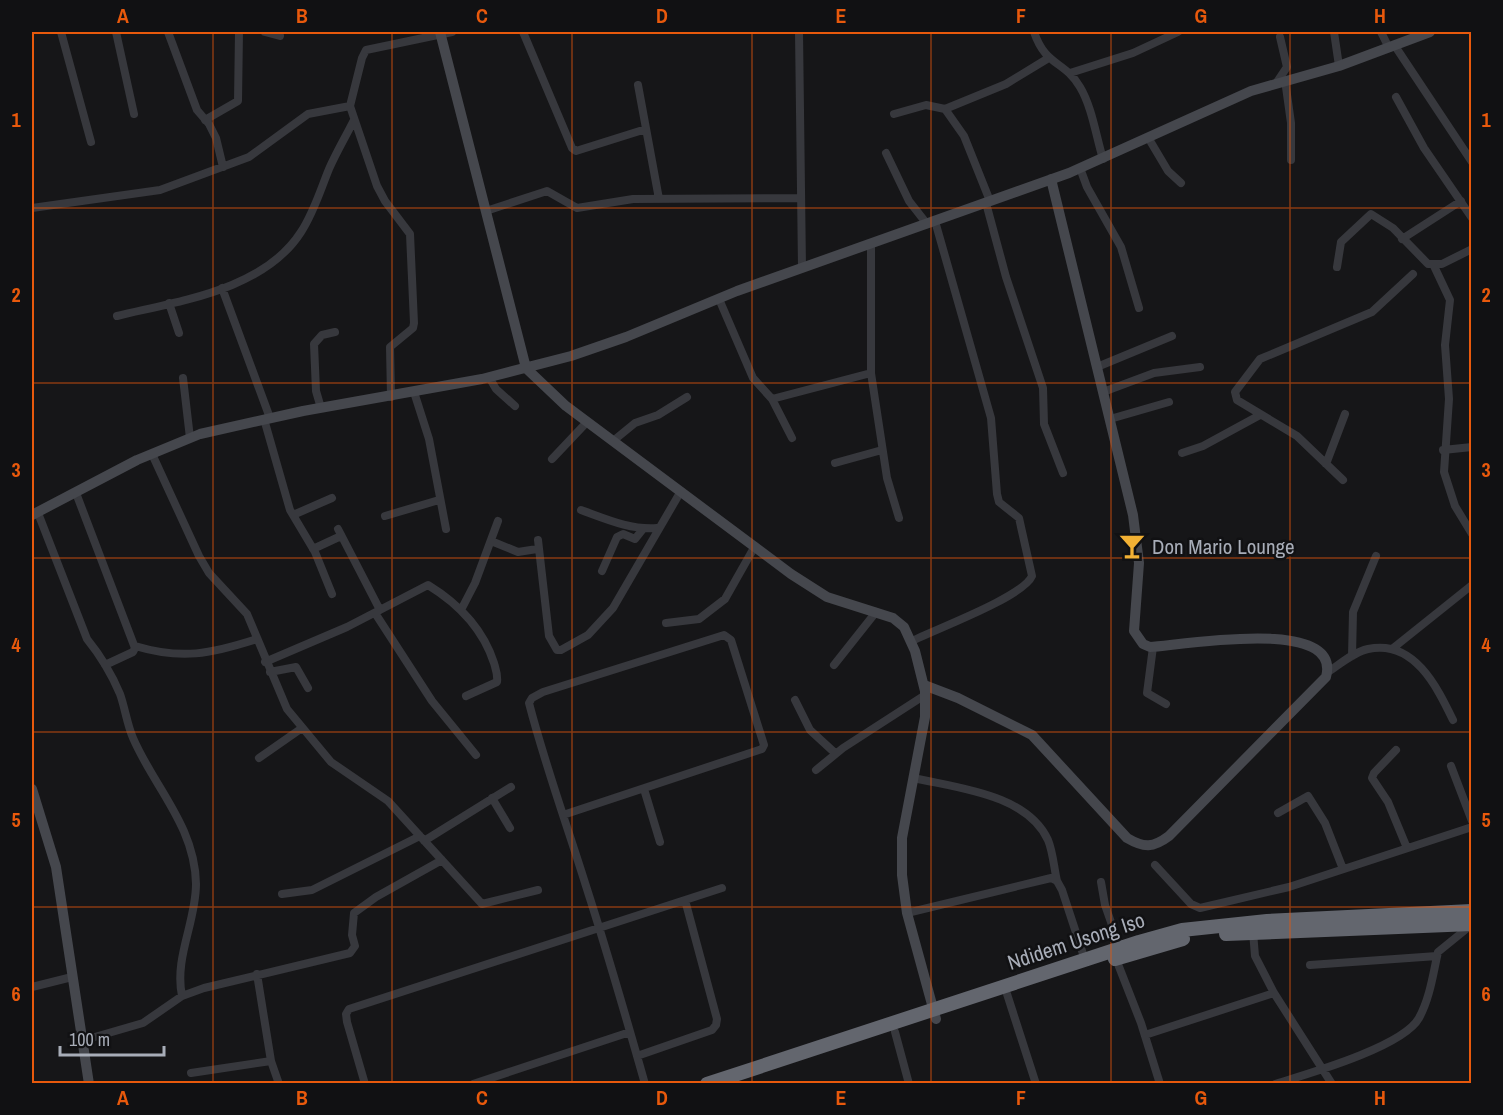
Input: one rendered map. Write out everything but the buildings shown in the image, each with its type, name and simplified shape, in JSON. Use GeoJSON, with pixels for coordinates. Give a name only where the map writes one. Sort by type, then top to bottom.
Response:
{"type":"FeatureCollection","features":[{"type":"Feature","properties":{"kind":"highway","name":"Ndidem Usong Iso"},"geometry":{"type":"LineString","coordinates":[[707,1083],[1007,994],[1162,935],[1202,927],[1267,921],[1472,911]]}},
{"type":"Feature","properties":{"kind":"highway","name":"Ndidem Usong Iso"},"geometry":{"type":"LineString","coordinates":[[734,1083],[895,1032],[934,1015],[1085,960],[1191,937],[1253,932],[1472,924]]}},
{"type":"Feature","properties":{"kind":"street"},"geometry":{"type":"LineString","coordinates":[[61,32],[91,142]]}},
{"type":"Feature","properties":{"kind":"street"},"geometry":{"type":"LineString","coordinates":[[116,32],[134,114]]}},
{"type":"Feature","properties":{"kind":"street"},"geometry":{"type":"LineString","coordinates":[[168,32],[197,110],[216,138],[223,167]]}},
{"type":"Feature","properties":{"kind":"street"},"geometry":{"type":"LineString","coordinates":[[205,120],[238,101],[239,32]]}},
{"type":"Feature","properties":{"kind":"street"},"geometry":{"type":"LineString","coordinates":[[265,32],[280,36]]}},
{"type":"Feature","properties":{"kind":"street"},"geometry":{"type":"LineString","coordinates":[[392,397],[390,347],[413,328],[414,324],[411,239],[377,186],[350,106],[366,50],[452,32]]}},
{"type":"Feature","properties":{"kind":"street"},"geometry":{"type":"LineString","coordinates":[[523,32],[572,148],[576,151],[646,129]]}},
{"type":"Feature","properties":{"kind":"street"},"geometry":{"type":"LineString","coordinates":[[799,32],[802,268]]}},
{"type":"Feature","properties":{"kind":"street"},"geometry":{"type":"LineString","coordinates":[[1034,32],[1047,59],[1070,73],[1081,89],[1103,159]]}},
{"type":"Feature","properties":{"kind":"street"},"geometry":{"type":"LineString","coordinates":[[1070,73],[1133,53],[1166,33],[1178,32]]}},
{"type":"Feature","properties":{"kind":"street"},"geometry":{"type":"LineString","coordinates":[[1334,32],[1339,66]]}},
{"type":"Feature","properties":{"kind":"street"},"geometry":{"type":"LineString","coordinates":[[1381,32],[1472,162]]}},
{"type":"Feature","properties":{"kind":"street"},"geometry":{"type":"LineString","coordinates":[[182,996],[179,974],[190,927],[196,885],[191,851],[178,817],[133,739],[119,693],[98,651],[87,639],[35,514],[152,454],[190,438],[267,419],[489,377],[626,337],[802,268],[1103,159],[1251,91],[1339,66],[1430,32]]}},
{"type":"Feature","properties":{"kind":"street"},"geometry":{"type":"LineString","coordinates":[[440,33],[526,368],[548,391],[587,422],[816,591],[842,603],[876,612],[899,622],[912,641],[924,691],[925,717],[901,850],[908,913],[934,1015]]}},
{"type":"Feature","properties":{"kind":"street"},"geometry":{"type":"LineString","coordinates":[[1280,37],[1287,67],[1281,81],[1291,123],[1291,160]]}},
{"type":"Feature","properties":{"kind":"street"},"geometry":{"type":"LineString","coordinates":[[894,114],[926,105],[945,110],[1006,84],[1047,59]]}},
{"type":"Feature","properties":{"kind":"street"},"geometry":{"type":"LineString","coordinates":[[638,85],[658,199]]}},
{"type":"Feature","properties":{"kind":"street"},"geometry":{"type":"LineString","coordinates":[[1396,97],[1424,148],[1472,218]]}},
{"type":"Feature","properties":{"kind":"street"},"geometry":{"type":"LineString","coordinates":[[32,208],[160,190],[249,156],[309,114],[350,106]]}},
{"type":"Feature","properties":{"kind":"street"},"geometry":{"type":"LineString","coordinates":[[945,110],[963,136],[988,202],[1009,288],[1043,388],[1044,424],[1063,473]]}},
{"type":"Feature","properties":{"kind":"street"},"geometry":{"type":"LineString","coordinates":[[117,316],[246,280],[282,254],[300,234],[315,209],[329,169],[354,120]]}},
{"type":"Feature","properties":{"kind":"street"},"geometry":{"type":"LineString","coordinates":[[1149,139],[1168,171],[1180,183]]}},
{"type":"Feature","properties":{"kind":"street"},"geometry":{"type":"LineString","coordinates":[[886,153],[909,201],[931,223],[991,418],[999,502],[1019,518],[1032,576],[1027,584],[997,603],[912,641]]}},
{"type":"Feature","properties":{"kind":"street"},"geometry":{"type":"LineString","coordinates":[[1080,168],[1087,187],[1121,247],[1139,308]]}},
{"type":"Feature","properties":{"kind":"street"},"geometry":{"type":"LineString","coordinates":[[1050,179],[1110,419],[1137,540],[1139,563],[1134,631],[1143,644],[1153,647],[1244,637],[1293,641],[1314,649],[1322,656],[1328,672]]}},
{"type":"Feature","properties":{"kind":"street"},"geometry":{"type":"LineString","coordinates":[[486,211],[547,191],[577,208],[633,199],[800,198]]}},
{"type":"Feature","properties":{"kind":"street"},"geometry":{"type":"LineString","coordinates":[[1402,238],[1461,201]]}},
{"type":"Feature","properties":{"kind":"street"},"geometry":{"type":"LineString","coordinates":[[1337,267],[1341,242],[1370,215],[1393,228],[1428,264],[1434,266],[1472,249]]}},
{"type":"Feature","properties":{"kind":"street"},"geometry":{"type":"LineString","coordinates":[[870,244],[871,373],[882,450],[899,518]]}},
{"type":"Feature","properties":{"kind":"street"},"geometry":{"type":"LineString","coordinates":[[1434,266],[1450,300],[1445,345],[1449,399],[1443,450],[1444,472],[1465,527],[1472,534]]}},
{"type":"Feature","properties":{"kind":"street"},"geometry":{"type":"LineString","coordinates":[[1342,480],[1297,436],[1260,415],[1235,396],[1235,392],[1260,359],[1372,312],[1413,274]]}},
{"type":"Feature","properties":{"kind":"street"},"geometry":{"type":"LineString","coordinates":[[222,288],[267,419],[293,515],[313,549],[332,594]]}},
{"type":"Feature","properties":{"kind":"street"},"geometry":{"type":"LineString","coordinates":[[719,299],[753,378],[772,399],[792,438]]}},
{"type":"Feature","properties":{"kind":"street"},"geometry":{"type":"LineString","coordinates":[[169,303],[179,333]]}},
{"type":"Feature","properties":{"kind":"street"},"geometry":{"type":"LineString","coordinates":[[321,408],[316,391],[313,349],[318,337],[335,332]]}},
{"type":"Feature","properties":{"kind":"street"},"geometry":{"type":"LineString","coordinates":[[1097,367],[1172,336]]}},
{"type":"Feature","properties":{"kind":"street"},"geometry":{"type":"LineString","coordinates":[[1103,392],[1154,373],[1200,367]]}},
{"type":"Feature","properties":{"kind":"street"},"geometry":{"type":"LineString","coordinates":[[772,399],[871,373]]}},
{"type":"Feature","properties":{"kind":"street"},"geometry":{"type":"LineString","coordinates":[[489,377],[496,389],[515,406]]}},
{"type":"Feature","properties":{"kind":"street"},"geometry":{"type":"LineString","coordinates":[[183,378],[190,438]]}},
{"type":"Feature","properties":{"kind":"street"},"geometry":{"type":"LineString","coordinates":[[414,392],[429,439],[446,530]]}},
{"type":"Feature","properties":{"kind":"street"},"geometry":{"type":"LineString","coordinates":[[613,441],[635,423],[666,411],[687,397]]}},
{"type":"Feature","properties":{"kind":"street"},"geometry":{"type":"LineString","coordinates":[[1110,419],[1168,402]]}},
{"type":"Feature","properties":{"kind":"street"},"geometry":{"type":"LineString","coordinates":[[1326,464],[1345,414]]}},
{"type":"Feature","properties":{"kind":"street"},"geometry":{"type":"LineString","coordinates":[[1182,453],[1203,446],[1260,415]]}},
{"type":"Feature","properties":{"kind":"street"},"geometry":{"type":"LineString","coordinates":[[552,459],[587,422]]}},
{"type":"Feature","properties":{"kind":"street"},"geometry":{"type":"LineString","coordinates":[[1443,450],[1472,447]]}},
{"type":"Feature","properties":{"kind":"street"},"geometry":{"type":"LineString","coordinates":[[835,463],[882,450]]}},
{"type":"Feature","properties":{"kind":"street"},"geometry":{"type":"LineString","coordinates":[[152,454],[209,573],[247,614],[283,704],[339,770],[382,795],[482,904],[538,890]]}},
{"type":"Feature","properties":{"kind":"street"},"geometry":{"type":"LineString","coordinates":[[491,541],[518,552],[537,544],[549,636],[556,650],[561,650],[588,635],[613,608],[657,528],[681,491]]}},
{"type":"Feature","properties":{"kind":"street"},"geometry":{"type":"LineString","coordinates":[[76,492],[135,646],[133,652],[105,664]]}},
{"type":"Feature","properties":{"kind":"street"},"geometry":{"type":"LineString","coordinates":[[293,515],[332,498]]}},
{"type":"Feature","properties":{"kind":"street"},"geometry":{"type":"LineString","coordinates":[[385,516],[439,500]]}},
{"type":"Feature","properties":{"kind":"street"},"geometry":{"type":"LineString","coordinates":[[581,510],[611,522],[643,529],[657,528]]}},
{"type":"Feature","properties":{"kind":"street"},"geometry":{"type":"LineString","coordinates":[[461,610],[475,583],[498,521]]}},
{"type":"Feature","properties":{"kind":"street"},"geometry":{"type":"LineString","coordinates":[[602,571],[617,537],[623,534],[635,539],[643,529]]}},
{"type":"Feature","properties":{"kind":"street"},"geometry":{"type":"LineString","coordinates":[[313,549],[339,532],[377,611],[432,701],[476,755]]}},
{"type":"Feature","properties":{"kind":"street"},"geometry":{"type":"LineString","coordinates":[[666,623],[699,619],[725,599],[755,546]]}},
{"type":"Feature","properties":{"kind":"street"},"geometry":{"type":"LineString","coordinates":[[1352,657],[1353,612],[1376,556]]}},
{"type":"Feature","properties":{"kind":"street"},"geometry":{"type":"LineString","coordinates":[[265,662],[428,585],[461,610],[481,632],[498,677],[493,686],[466,696]]}},
{"type":"Feature","properties":{"kind":"street"},"geometry":{"type":"LineString","coordinates":[[1392,649],[1472,585]]}},
{"type":"Feature","properties":{"kind":"street"},"geometry":{"type":"LineString","coordinates":[[834,665],[876,612]]}},
{"type":"Feature","properties":{"kind":"street"},"geometry":{"type":"LineString","coordinates":[[563,814],[762,749],[764,745],[731,640],[728,637],[705,641],[532,698],[529,703],[533,719],[563,814],[600,929],[645,1083]]}},
{"type":"Feature","properties":{"kind":"street"},"geometry":{"type":"LineString","coordinates":[[135,646],[154,653],[195,656],[257,639]]}},
{"type":"Feature","properties":{"kind":"street"},"geometry":{"type":"LineString","coordinates":[[1153,647],[1147,693],[1166,704]]}},
{"type":"Feature","properties":{"kind":"street"},"geometry":{"type":"LineString","coordinates":[[816,770],[835,753],[924,691],[958,698],[1032,735],[1127,838],[1140,846],[1151,847],[1169,836],[1326,677],[1328,672],[1368,649],[1392,649],[1411,658],[1432,678],[1453,720]]}},
{"type":"Feature","properties":{"kind":"street"},"geometry":{"type":"LineString","coordinates":[[270,672],[296,667],[308,688]]}},
{"type":"Feature","properties":{"kind":"street"},"geometry":{"type":"LineString","coordinates":[[795,700],[810,730],[835,753]]}},
{"type":"Feature","properties":{"kind":"street"},"geometry":{"type":"LineString","coordinates":[[259,758],[302,728]]}},
{"type":"Feature","properties":{"kind":"street"},"geometry":{"type":"LineString","coordinates":[[1396,750],[1372,778],[1388,802],[1407,848]]}},
{"type":"Feature","properties":{"kind":"street"},"geometry":{"type":"LineString","coordinates":[[1451,766],[1472,821]]}},
{"type":"Feature","properties":{"kind":"street"},"geometry":{"type":"LineString","coordinates":[[914,778],[1004,802],[1036,822],[1048,841],[1057,881],[1085,960]]}},
{"type":"Feature","properties":{"kind":"street"},"geometry":{"type":"LineString","coordinates":[[282,894],[312,890],[422,838],[511,787]]}},
{"type":"Feature","properties":{"kind":"street"},"geometry":{"type":"LineString","coordinates":[[32,789],[34,802],[56,867],[89,1083]]}},
{"type":"Feature","properties":{"kind":"street"},"geometry":{"type":"LineString","coordinates":[[644,789],[660,842]]}},
{"type":"Feature","properties":{"kind":"street"},"geometry":{"type":"LineString","coordinates":[[1278,813],[1308,796],[1324,823],[1343,869]]}},
{"type":"Feature","properties":{"kind":"street"},"geometry":{"type":"LineString","coordinates":[[492,798],[510,828]]}},
{"type":"Feature","properties":{"kind":"street"},"geometry":{"type":"LineString","coordinates":[[1155,865],[1191,904],[1200,908],[1289,887],[1472,827]]}},
{"type":"Feature","properties":{"kind":"street"},"geometry":{"type":"LineString","coordinates":[[81,1041],[143,1023],[182,996],[257,974],[350,953],[355,946],[352,935],[354,913],[376,897],[442,861]]}},
{"type":"Feature","properties":{"kind":"street"},"geometry":{"type":"LineString","coordinates":[[908,913],[1044,878],[1057,881]]}},
{"type":"Feature","properties":{"kind":"street"},"geometry":{"type":"LineString","coordinates":[[1101,882],[1118,953],[1160,1083]]}},
{"type":"Feature","properties":{"kind":"street"},"geometry":{"type":"LineString","coordinates":[[365,1083],[347,1022],[346,1014],[349,1009],[722,888]]}},
{"type":"Feature","properties":{"kind":"street"},"geometry":{"type":"LineString","coordinates":[[637,1056],[712,1030],[716,1025],[717,1019],[685,900]]}},
{"type":"Feature","properties":{"kind":"street"},"geometry":{"type":"LineString","coordinates":[[1275,1083],[1321,1070],[1364,1054],[1413,1026],[1430,988],[1440,949],[1472,924]]}},
{"type":"Feature","properties":{"kind":"street"},"geometry":{"type":"LineString","coordinates":[[1253,932],[1256,956],[1274,993],[1321,1070],[1332,1083]]}},
{"type":"Feature","properties":{"kind":"street"},"geometry":{"type":"LineString","coordinates":[[1310,965],[1437,956]]}},
{"type":"Feature","properties":{"kind":"street"},"geometry":{"type":"LineString","coordinates":[[257,974],[270,1060],[279,1083]]}},
{"type":"Feature","properties":{"kind":"street"},"geometry":{"type":"LineString","coordinates":[[32,987],[72,977]]}},
{"type":"Feature","properties":{"kind":"street"},"geometry":{"type":"LineString","coordinates":[[1145,1035],[1274,993]]}},
{"type":"Feature","properties":{"kind":"street"},"geometry":{"type":"LineString","coordinates":[[1007,994],[1036,1083]]}},
{"type":"Feature","properties":{"kind":"street"},"geometry":{"type":"LineString","coordinates":[[473,1083],[630,1032]]}},
{"type":"Feature","properties":{"kind":"street"},"geometry":{"type":"LineString","coordinates":[[895,1032],[909,1083]]}},
{"type":"Feature","properties":{"kind":"street"},"geometry":{"type":"LineString","coordinates":[[191,1073],[270,1060]]}},
{"type":"Feature","properties":{"kind":"place","name":"Don Mario Lounge"},"geometry":{"type":"Point","coordinates":[1132,546]}}]}
